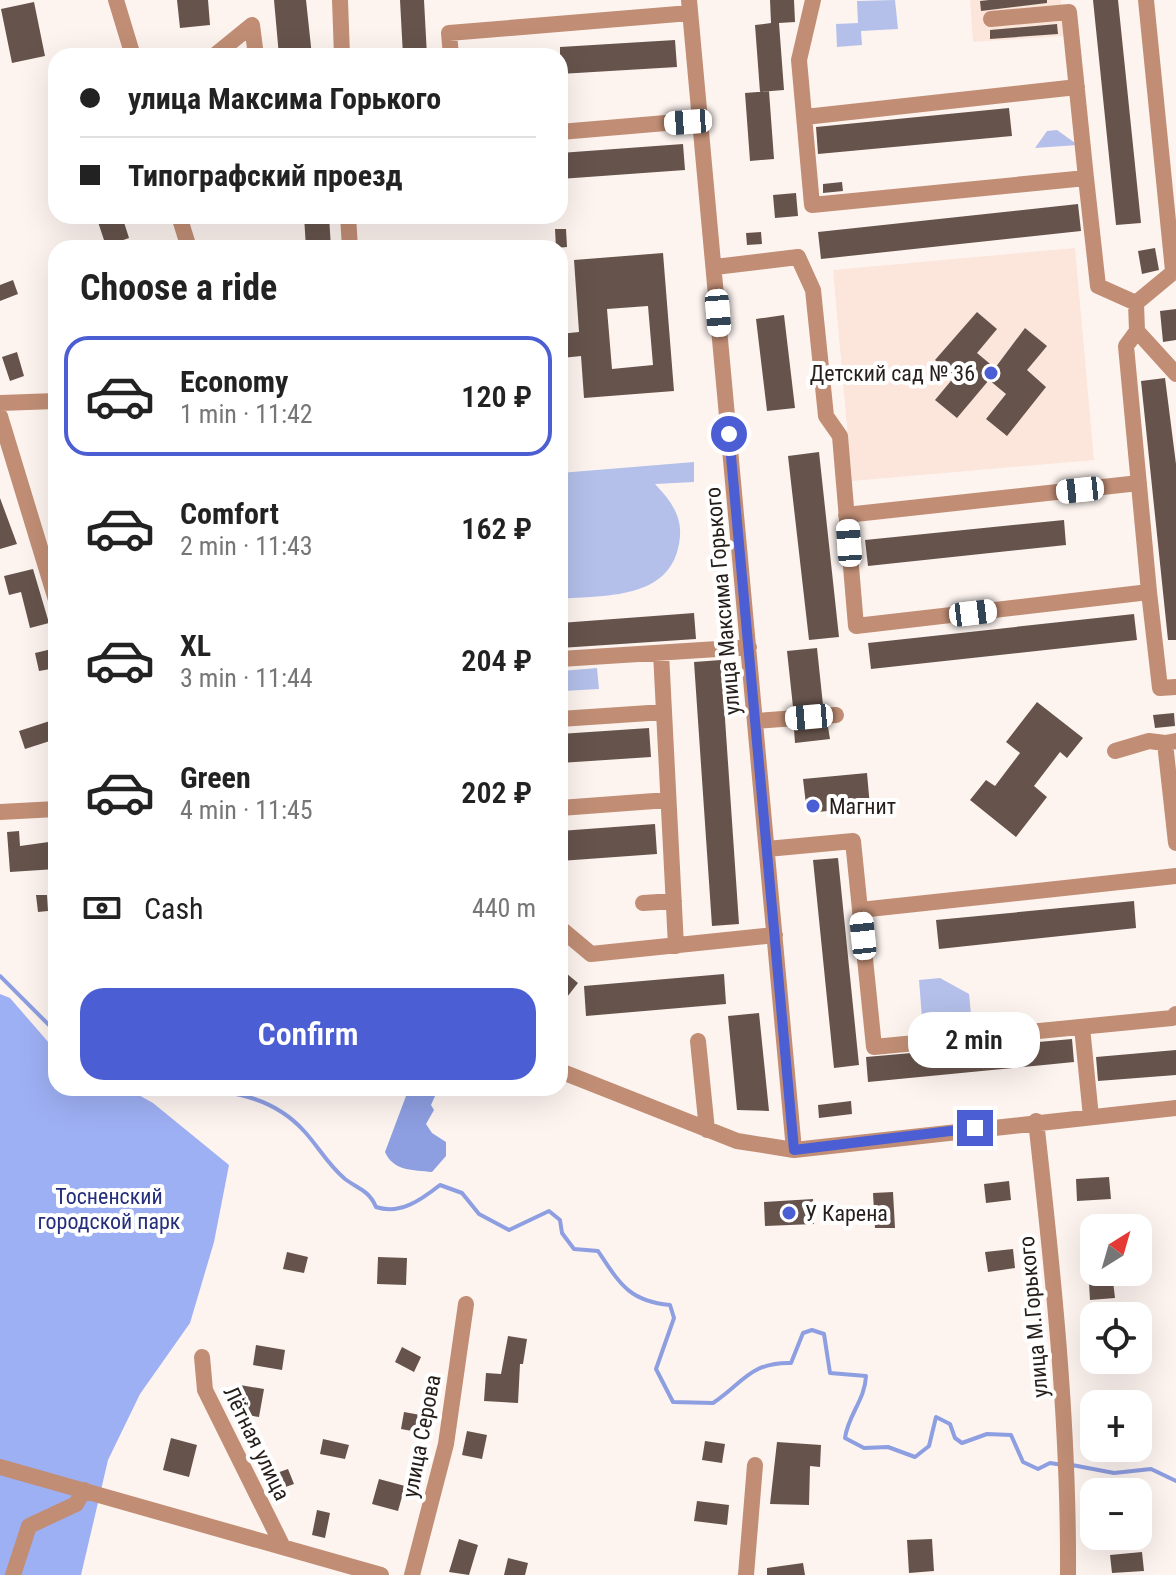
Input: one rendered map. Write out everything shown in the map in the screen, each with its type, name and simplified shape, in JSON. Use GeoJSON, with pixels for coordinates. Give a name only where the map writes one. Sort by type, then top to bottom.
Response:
{"type":"FeatureCollection","features":[{"type":"Feature","properties":{"kind":"street"},"geometry":{"type":"LineString","coordinates":[[116,0],[131,48]]}},
{"type":"Feature","properties":{"kind":"street"},"geometry":{"type":"LineString","coordinates":[[340,0],[342,48]]}},
{"type":"Feature","properties":{"kind":"street"},"geometry":{"type":"LineString","coordinates":[[813,0],[799,60],[812,205],[1086,178]]}},
{"type":"Feature","properties":{"kind":"street"},"geometry":{"type":"LineString","coordinates":[[1136,303],[1174,270],[1146,0]]}},
{"type":"Feature","properties":{"kind":"street"},"geometry":{"type":"LineString","coordinates":[[450,48],[449,33],[690,6]]}},
{"type":"Feature","properties":{"kind":"street","name":"улица Максима Горького"},"geometry":{"type":"LineString","coordinates":[[690,6],[794,1150]]}},
{"type":"Feature","properties":{"kind":"street"},"geometry":{"type":"LineString","coordinates":[[991,19],[1069,12],[1098,286],[1136,303]]}},
{"type":"Feature","properties":{"kind":"street"},"geometry":{"type":"LineString","coordinates":[[224,48],[252,25],[255,48]]}},
{"type":"Feature","properties":{"kind":"street"},"geometry":{"type":"LineString","coordinates":[[805,117],[1077,87]]}},
{"type":"Feature","properties":{"kind":"street"},"geometry":{"type":"LineString","coordinates":[[568,131],[701,120]]}},
{"type":"Feature","properties":{"kind":"street"},"geometry":{"type":"LineString","coordinates":[[715,267],[798,257],[813,290],[826,416],[840,436],[856,626],[1149,592]]}},
{"type":"Feature","properties":{"kind":"street"},"geometry":{"type":"LineString","coordinates":[[1136,303],[1137,331],[1126,346],[1149,592],[1160,688],[1176,687]]}},
{"type":"Feature","properties":{"kind":"street"},"geometry":{"type":"LineString","coordinates":[[1137,331],[1176,374]]}},
{"type":"Feature","properties":{"kind":"street"},"geometry":{"type":"LineString","coordinates":[[0,403],[48,401]]}},
{"type":"Feature","properties":{"kind":"street"},"geometry":{"type":"LineString","coordinates":[[0,416],[48,574]]}},
{"type":"Feature","properties":{"kind":"street"},"geometry":{"type":"LineString","coordinates":[[846,515],[1139,483]]}},
{"type":"Feature","properties":{"kind":"street"},"geometry":{"type":"LineString","coordinates":[[568,659],[749,647]]}},
{"type":"Feature","properties":{"kind":"street"},"geometry":{"type":"LineString","coordinates":[[661,653],[676,946]]}},
{"type":"Feature","properties":{"kind":"street"},"geometry":{"type":"LineString","coordinates":[[568,718],[664,712]]}},
{"type":"Feature","properties":{"kind":"street"},"geometry":{"type":"LineString","coordinates":[[756,721],[836,715]]}},
{"type":"Feature","properties":{"kind":"street"},"geometry":{"type":"LineString","coordinates":[[1115,751],[1149,741],[1170,742],[1176,843]]}},
{"type":"Feature","properties":{"kind":"street"},"geometry":{"type":"LineString","coordinates":[[568,807],[668,800]]}},
{"type":"Feature","properties":{"kind":"street"},"geometry":{"type":"LineString","coordinates":[[0,812],[48,809]]}},
{"type":"Feature","properties":{"kind":"street"},"geometry":{"type":"LineString","coordinates":[[767,849],[853,841],[874,1047],[1172,1018],[1176,1014]]}},
{"type":"Feature","properties":{"kind":"street"},"geometry":{"type":"LineString","coordinates":[[860,910],[1176,876]]}},
{"type":"Feature","properties":{"kind":"street"},"geometry":{"type":"LineString","coordinates":[[643,903],[674,901]]}},
{"type":"Feature","properties":{"kind":"street"},"geometry":{"type":"LineString","coordinates":[[568,935],[591,954],[775,935]]}},
{"type":"Feature","properties":{"kind":"street"},"geometry":{"type":"LineString","coordinates":[[1082,1027],[1091,1117]]}},
{"type":"Feature","properties":{"kind":"street"},"geometry":{"type":"LineString","coordinates":[[698,1041],[707,1130]]}},
{"type":"Feature","properties":{"kind":"street"},"geometry":{"type":"LineString","coordinates":[[568,1074],[737,1141],[794,1150],[1176,1108]]}},
{"type":"Feature","properties":{"kind":"street","name":"улица М.Горького"},"geometry":{"type":"LineString","coordinates":[[1036,1121],[1053,1280],[1064,1436],[1068,1575]]}},
{"type":"Feature","properties":{"kind":"street","name":"улица Серова"},"geometry":{"type":"LineString","coordinates":[[412,1575],[446,1444],[466,1304]]}},
{"type":"Feature","properties":{"kind":"street","name":"Лётная улица"},"geometry":{"type":"LineString","coordinates":[[202,1357],[205,1390],[282,1545]]}},
{"type":"Feature","properties":{"kind":"street"},"geometry":{"type":"LineString","coordinates":[[746,1575],[755,1465]]}},
{"type":"Feature","properties":{"kind":"street"},"geometry":{"type":"LineString","coordinates":[[0,1467],[381,1575]]}},
{"type":"Feature","properties":{"kind":"street"},"geometry":{"type":"LineString","coordinates":[[13,1575],[29,1526],[76,1504],[84,1490]]}},
{"type":"Feature","properties":{"kind":"shaded area"},"geometry":{"type":"Polygon","coordinates":[[[895,0],[898,29],[861,31],[862,45],[837,47],[836,24],[858,23],[857,1],[895,0]]]}},
{"type":"Feature","properties":{"kind":"shaded area"},"geometry":{"type":"Polygon","coordinates":[[[970,0],[1061,0],[1064,36],[973,42],[970,0]]]}},
{"type":"Feature","properties":{"kind":"shaded area"},"geometry":{"type":"Polygon","coordinates":[[[1057,130],[1078,145],[1035,148],[1047,131],[1057,130]]]}},
{"type":"Feature","properties":{"kind":"shaded area"},"geometry":{"type":"Polygon","coordinates":[[[1075,248],[1094,460],[852,481],[833,270],[1075,248]]]}},
{"type":"Feature","properties":{"kind":"shaded area"},"geometry":{"type":"Polygon","coordinates":[[[694,462],[694,482],[655,484],[671,504],[680,526],[679,544],[673,562],[663,576],[633,591],[568,598],[568,472],[694,462]]]}},
{"type":"Feature","properties":{"kind":"shaded area"},"geometry":{"type":"Polygon","coordinates":[[[597,668],[599,689],[568,691],[568,670],[597,668]]]}},
{"type":"Feature","properties":{"kind":"shaded area"},"geometry":{"type":"Polygon","coordinates":[[[940,978],[969,994],[971,1014],[922,1018],[919,980],[940,978]]]}},
{"type":"Feature","properties":{"kind":"shaded area"},"geometry":{"type":"Polygon","coordinates":[[[406,1096],[435,1096],[431,1105],[434,1110],[426,1124],[432,1133],[446,1142],[446,1156],[432,1172],[398,1166],[385,1152],[406,1096]]]}},
{"type":"Feature","properties":{"kind":"green space","name":"Тосненский городской парк"},"geometry":{"type":"Polygon","coordinates":[[[0,994],[10,998],[48,1042],[48,1096],[140,1096],[229,1165],[214,1242],[190,1323],[140,1394],[108,1460],[81,1575],[0,1575],[0,994]]]}},
{"type":"Feature","properties":{"kind":"building"},"geometry":{"type":"Polygon","coordinates":[[[177,0],[208,0],[210,25],[180,28],[177,0]]]}},
{"type":"Feature","properties":{"kind":"building"},"geometry":{"type":"Polygon","coordinates":[[[274,0],[306,0],[311,48],[278,48],[274,0]]]}},
{"type":"Feature","properties":{"kind":"building"},"geometry":{"type":"Polygon","coordinates":[[[400,0],[424,0],[427,48],[403,48],[400,0]]]}},
{"type":"Feature","properties":{"kind":"building"},"geometry":{"type":"Polygon","coordinates":[[[770,0],[794,0],[795,22],[779,23],[784,90],[760,92],[755,25],[771,23],[770,0]]]}},
{"type":"Feature","properties":{"kind":"building"},"geometry":{"type":"Polygon","coordinates":[[[1047,0],[1047,3],[981,11],[980,1],[1047,0]]]}},
{"type":"Feature","properties":{"kind":"building"},"geometry":{"type":"Polygon","coordinates":[[[1093,0],[1118,0],[1141,223],[1116,225],[1093,0]]]}},
{"type":"Feature","properties":{"kind":"building"},"geometry":{"type":"Polygon","coordinates":[[[34,2],[45,56],[12,63],[1,9],[34,2]]]}},
{"type":"Feature","properties":{"kind":"building"},"geometry":{"type":"Polygon","coordinates":[[[1057,24],[1058,34],[990,39],[990,30],[1057,24]]]}},
{"type":"Feature","properties":{"kind":"building"},"geometry":{"type":"Polygon","coordinates":[[[675,40],[677,67],[568,74],[568,48],[560,47],[675,40]]]}},
{"type":"Feature","properties":{"kind":"building"},"geometry":{"type":"Polygon","coordinates":[[[769,91],[774,159],[750,161],[745,93],[769,91]]]}},
{"type":"Feature","properties":{"kind":"building"},"geometry":{"type":"Polygon","coordinates":[[[1009,108],[1012,136],[818,154],[816,127],[1009,108]]]}},
{"type":"Feature","properties":{"kind":"building"},"geometry":{"type":"Polygon","coordinates":[[[683,144],[685,170],[568,178],[568,152],[683,144]]]}},
{"type":"Feature","properties":{"kind":"building"},"geometry":{"type":"Polygon","coordinates":[[[842,182],[843,191],[823,193],[823,184],[842,182]]]}},
{"type":"Feature","properties":{"kind":"building"},"geometry":{"type":"Polygon","coordinates":[[[796,193],[798,216],[775,218],[773,195],[796,193]]]}},
{"type":"Feature","properties":{"kind":"building"},"geometry":{"type":"Polygon","coordinates":[[[1078,204],[1081,231],[821,259],[818,232],[1078,204]]]}},
{"type":"Feature","properties":{"kind":"building"},"geometry":{"type":"Polygon","coordinates":[[[99,224],[125,224],[129,238],[104,240],[99,224]]]}},
{"type":"Feature","properties":{"kind":"building"},"geometry":{"type":"Polygon","coordinates":[[[304,224],[330,224],[330,240],[306,240],[304,224]]]}},
{"type":"Feature","properties":{"kind":"building"},"geometry":{"type":"Polygon","coordinates":[[[555,229],[566,229],[567,240],[556,240],[555,229]]]}},
{"type":"Feature","properties":{"kind":"building"},"geometry":{"type":"Polygon","coordinates":[[[761,232],[762,244],[747,245],[746,233],[761,232]]]}},
{"type":"Feature","properties":{"kind":"building"},"geometry":{"type":"Polygon","coordinates":[[[1155,248],[1159,270],[1142,274],[1138,251],[1155,248]]]}},
{"type":"Feature","properties":{"kind":"building"},"geometry":{"type":"Polygon","coordinates":[[[663,253],[674,391],[584,398],[581,356],[568,357],[568,333],[579,332],[574,260],[663,253]],[[648,306],[607,309],[612,369],[653,365],[648,306]]]}},
{"type":"Feature","properties":{"kind":"building"},"geometry":{"type":"Polygon","coordinates":[[[13,280],[18,294],[0,301],[0,285],[13,280]]]}},
{"type":"Feature","properties":{"kind":"building"},"geometry":{"type":"Polygon","coordinates":[[[1176,309],[1176,340],[1163,342],[1160,311],[1176,309]]]}},
{"type":"Feature","properties":{"kind":"building","name":"Детский сад № 36"},"geometry":{"type":"Polygon","coordinates":[[[977,312],[997,329],[977,353],[995,368],[1025,328],[1047,346],[1027,370],[1046,387],[1007,436],[986,419],[1006,394],[989,380],[957,418],[935,400],[955,376],[935,360],[977,312]]]}},
{"type":"Feature","properties":{"kind":"building"},"geometry":{"type":"Polygon","coordinates":[[[784,315],[795,408],[767,411],[756,319],[784,315]]]}},
{"type":"Feature","properties":{"kind":"building"},"geometry":{"type":"Polygon","coordinates":[[[17,352],[24,376],[10,381],[2,357],[17,352]]]}},
{"type":"Feature","properties":{"kind":"building"},"geometry":{"type":"Polygon","coordinates":[[[1165,378],[1176,464],[1176,640],[1168,640],[1141,381],[1165,378]]]}},
{"type":"Feature","properties":{"kind":"building"},"geometry":{"type":"Polygon","coordinates":[[[819,452],[839,637],[809,640],[788,456],[819,452]]]}},
{"type":"Feature","properties":{"kind":"building"},"geometry":{"type":"Polygon","coordinates":[[[0,498],[17,544],[0,549],[0,498]]]}},
{"type":"Feature","properties":{"kind":"building"},"geometry":{"type":"Polygon","coordinates":[[[1064,520],[1066,545],[868,566],[865,540],[1064,520]]]}},
{"type":"Feature","properties":{"kind":"building"},"geometry":{"type":"Polygon","coordinates":[[[33,569],[48,623],[30,628],[21,592],[9,595],[4,576],[33,569]]]}},
{"type":"Feature","properties":{"kind":"building"},"geometry":{"type":"Polygon","coordinates":[[[694,613],[696,639],[568,647],[568,622],[694,613]]]}},
{"type":"Feature","properties":{"kind":"building"},"geometry":{"type":"Polygon","coordinates":[[[1134,614],[1137,640],[871,669],[868,643],[1134,614]]]}},
{"type":"Feature","properties":{"kind":"building"},"geometry":{"type":"Polygon","coordinates":[[[817,648],[823,705],[793,707],[787,651],[817,648]]]}},
{"type":"Feature","properties":{"kind":"building"},"geometry":{"type":"Polygon","coordinates":[[[48,650],[48,669],[39,671],[35,653],[48,650]]]}},
{"type":"Feature","properties":{"kind":"building"},"geometry":{"type":"Polygon","coordinates":[[[721,660],[739,924],[712,926],[694,662],[721,660]]]}},
{"type":"Feature","properties":{"kind":"building"},"geometry":{"type":"Polygon","coordinates":[[[1037,702],[1083,738],[1067,758],[1060,752],[1034,786],[1047,797],[1016,837],[970,800],[986,780],[995,786],[1020,753],[1006,742],[1037,702]]]}},
{"type":"Feature","properties":{"kind":"building"},"geometry":{"type":"Polygon","coordinates":[[[1174,713],[1175,726],[1155,728],[1153,715],[1174,713]]]}},
{"type":"Feature","properties":{"kind":"building"},"geometry":{"type":"Polygon","coordinates":[[[48,722],[48,742],[25,749],[19,731],[48,722]]]}},
{"type":"Feature","properties":{"kind":"building"},"geometry":{"type":"Polygon","coordinates":[[[828,727],[830,739],[795,743],[794,729],[828,727]]]}},
{"type":"Feature","properties":{"kind":"building"},"geometry":{"type":"Polygon","coordinates":[[[649,728],[651,757],[568,762],[568,733],[649,728]]]}},
{"type":"Feature","properties":{"kind":"building"},"geometry":{"type":"Polygon","coordinates":[[[867,773],[870,807],[807,813],[803,779],[867,773]]]}},
{"type":"Feature","properties":{"kind":"building"},"geometry":{"type":"Polygon","coordinates":[[[655,824],[657,854],[568,860],[568,830],[655,824]]]}},
{"type":"Feature","properties":{"kind":"building"},"geometry":{"type":"Polygon","coordinates":[[[19,831],[20,846],[48,842],[48,870],[10,872],[7,832],[19,831]]]}},
{"type":"Feature","properties":{"kind":"building"},"geometry":{"type":"Polygon","coordinates":[[[838,858],[859,1065],[834,1068],[813,860],[838,858]]]}},
{"type":"Feature","properties":{"kind":"building"},"geometry":{"type":"Polygon","coordinates":[[[36,895],[47,895],[48,911],[38,912],[36,895]]]}},
{"type":"Feature","properties":{"kind":"building"},"geometry":{"type":"Polygon","coordinates":[[[1134,901],[1136,928],[939,949],[936,920],[1134,901]]]}},
{"type":"Feature","properties":{"kind":"building"},"geometry":{"type":"Polygon","coordinates":[[[724,974],[726,1004],[586,1016],[584,986],[724,974]]]}},
{"type":"Feature","properties":{"kind":"building"},"geometry":{"type":"Polygon","coordinates":[[[568,975],[578,983],[568,996],[568,975]]]}},
{"type":"Feature","properties":{"kind":"building"},"geometry":{"type":"Polygon","coordinates":[[[759,1013],[769,1111],[737,1110],[728,1016],[759,1013]]]}},
{"type":"Feature","properties":{"kind":"building"},"geometry":{"type":"Polygon","coordinates":[[[1072,1039],[1074,1062],[868,1082],[866,1057],[1072,1039]]]}},
{"type":"Feature","properties":{"kind":"building"},"geometry":{"type":"Polygon","coordinates":[[[1176,1050],[1176,1075],[1098,1081],[1096,1057],[1176,1050]]]}},
{"type":"Feature","properties":{"kind":"building"},"geometry":{"type":"Polygon","coordinates":[[[851,1101],[852,1114],[819,1118],[818,1105],[851,1101]]]}},
{"type":"Feature","properties":{"kind":"building"},"geometry":{"type":"Polygon","coordinates":[[[1109,1177],[1111,1199],[1077,1201],[1076,1179],[1109,1177]]]}},
{"type":"Feature","properties":{"kind":"building"},"geometry":{"type":"Polygon","coordinates":[[[1009,1181],[1011,1200],[986,1203],[984,1184],[1009,1181]]]}},
{"type":"Feature","properties":{"kind":"building"},"geometry":{"type":"Polygon","coordinates":[[[893,1192],[895,1228],[875,1228],[873,1193],[893,1192]]]}},
{"type":"Feature","properties":{"kind":"building","name":"У Карена"},"geometry":{"type":"Polygon","coordinates":[[[813,1199],[814,1224],[765,1226],[764,1202],[813,1199]]]}},
{"type":"Feature","properties":{"kind":"building"},"geometry":{"type":"Polygon","coordinates":[[[1013,1249],[1015,1268],[988,1272],[985,1252],[1013,1249]]]}},
{"type":"Feature","properties":{"kind":"building"},"geometry":{"type":"Polygon","coordinates":[[[287,1252],[308,1257],[304,1273],[283,1269],[287,1252]]]}},
{"type":"Feature","properties":{"kind":"building"},"geometry":{"type":"Polygon","coordinates":[[[378,1257],[407,1258],[406,1285],[377,1284],[378,1257]]]}},
{"type":"Feature","properties":{"kind":"building"},"geometry":{"type":"Polygon","coordinates":[[[1089,1286],[1114,1286],[1115,1298],[1090,1300],[1089,1286]]]}},
{"type":"Feature","properties":{"kind":"building"},"geometry":{"type":"Polygon","coordinates":[[[508,1336],[527,1339],[523,1364],[520,1364],[518,1403],[484,1401],[486,1373],[501,1374],[508,1336]]]}},
{"type":"Feature","properties":{"kind":"building"},"geometry":{"type":"Polygon","coordinates":[[[256,1345],[285,1350],[282,1370],[253,1365],[256,1345]]]}},
{"type":"Feature","properties":{"kind":"building"},"geometry":{"type":"Polygon","coordinates":[[[402,1347],[421,1357],[414,1372],[395,1362],[402,1347]]]}},
{"type":"Feature","properties":{"kind":"building"},"geometry":{"type":"Polygon","coordinates":[[[240,1385],[264,1389],[259,1417],[235,1413],[240,1385]]]}},
{"type":"Feature","properties":{"kind":"building"},"geometry":{"type":"Polygon","coordinates":[[[404,1412],[426,1416],[423,1433],[401,1429],[404,1412]]]}},
{"type":"Feature","properties":{"kind":"building"},"geometry":{"type":"Polygon","coordinates":[[[467,1431],[487,1435],[482,1459],[462,1455],[467,1431]]]}},
{"type":"Feature","properties":{"kind":"building"},"geometry":{"type":"Polygon","coordinates":[[[171,1438],[197,1445],[189,1477],[163,1470],[171,1438]]]}},
{"type":"Feature","properties":{"kind":"building"},"geometry":{"type":"Polygon","coordinates":[[[323,1439],[349,1445],[345,1459],[320,1454],[323,1439]]]}},
{"type":"Feature","properties":{"kind":"building"},"geometry":{"type":"Polygon","coordinates":[[[705,1441],[725,1444],[722,1463],[702,1460],[705,1441]]]}},
{"type":"Feature","properties":{"kind":"building"},"geometry":{"type":"Polygon","coordinates":[[[777,1442],[821,1445],[820,1467],[810,1466],[809,1505],[770,1504],[777,1442]]]}},
{"type":"Feature","properties":{"kind":"building"},"geometry":{"type":"Polygon","coordinates":[[[288,1469],[294,1484],[274,1491],[268,1476],[288,1469]]]}},
{"type":"Feature","properties":{"kind":"building"},"geometry":{"type":"Polygon","coordinates":[[[379,1479],[405,1486],[398,1511],[372,1504],[379,1479]]]}},
{"type":"Feature","properties":{"kind":"building"},"geometry":{"type":"Polygon","coordinates":[[[697,1501],[729,1505],[727,1525],[694,1521],[697,1501]]]}},
{"type":"Feature","properties":{"kind":"building"},"geometry":{"type":"Polygon","coordinates":[[[317,1510],[330,1513],[325,1538],[312,1535],[317,1510]]]}},
{"type":"Feature","properties":{"kind":"building"},"geometry":{"type":"Polygon","coordinates":[[[459,1539],[478,1545],[469,1575],[449,1572],[459,1539]]]}},
{"type":"Feature","properties":{"kind":"building"},"geometry":{"type":"Polygon","coordinates":[[[932,1539],[934,1571],[909,1573],[907,1540],[932,1539]]]}},
{"type":"Feature","properties":{"kind":"building"},"geometry":{"type":"Polygon","coordinates":[[[1142,1552],[1144,1571],[1112,1573],[1110,1555],[1142,1552]]]}},
{"type":"Feature","properties":{"kind":"building"},"geometry":{"type":"Polygon","coordinates":[[[508,1558],[528,1563],[525,1575],[504,1575],[508,1558]]]}},
{"type":"Feature","properties":{"kind":"building"},"geometry":{"type":"Polygon","coordinates":[[[803,1563],[805,1575],[767,1575],[767,1568],[803,1563]]]}},
{"type":"Feature","properties":{"kind":"waterway"},"geometry":{"type":"LineString","coordinates":[[0,976],[48,1024]]}},
{"type":"Feature","properties":{"kind":"waterway"},"geometry":{"type":"LineString","coordinates":[[244,1096],[268,1104],[293,1120],[339,1174],[367,1193],[376,1207],[402,1208],[440,1185],[462,1193],[479,1214],[509,1230],[549,1211],[560,1220],[562,1233],[574,1249],[598,1251],[627,1289],[645,1300],[670,1305],[674,1318],[656,1369],[673,1402],[713,1403],[756,1370],[791,1363],[803,1333],[812,1330],[824,1334],[830,1373],[866,1376],[863,1393],[845,1438],[864,1448],[888,1447],[915,1457],[929,1446],[936,1417],[950,1424],[955,1438],[962,1443],[987,1434],[1011,1435],[1023,1462],[1038,1469],[1050,1463],[1063,1465]]}},
{"type":"Feature","properties":{"kind":"waterway"},"geometry":{"type":"LineString","coordinates":[[1072,1465],[1114,1473],[1151,1469],[1176,1481]]}},
{"type":"Feature","properties":{"kind":"place","name":"Детский сад № 36"},"geometry":{"type":"Point","coordinates":[991,373]}},
{"type":"Feature","properties":{"kind":"place","name":"Магнит"},"geometry":{"type":"Point","coordinates":[813,806]}},
{"type":"Feature","properties":{"kind":"place","name":"У Карена"},"geometry":{"type":"Point","coordinates":[789,1213]}},
{"type":"Feature","properties":{"kind":"route"},"geometry":{"type":"LineString","coordinates":[[729,434],[794,1150],[975,1128]]}}]}
